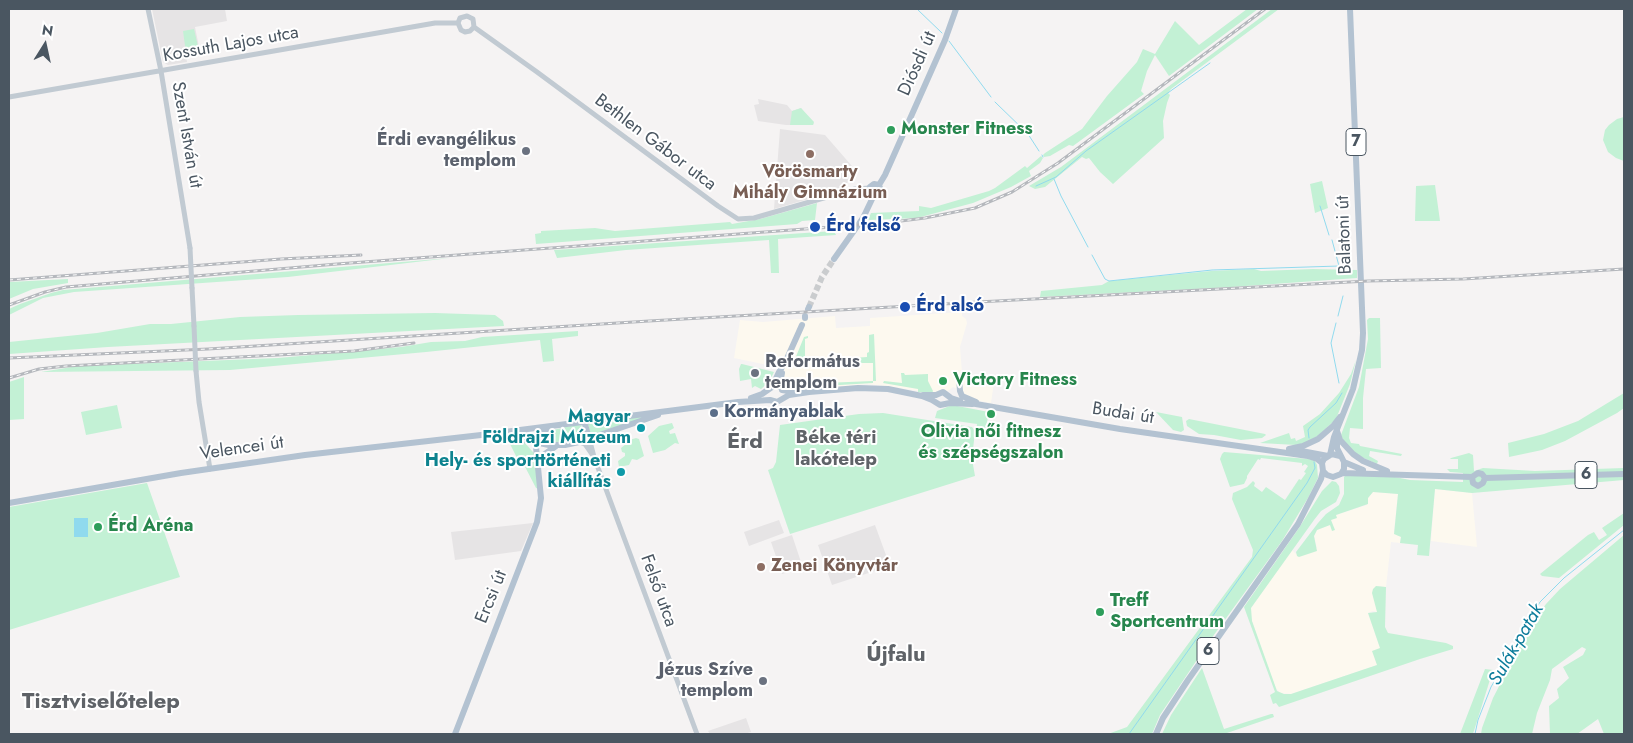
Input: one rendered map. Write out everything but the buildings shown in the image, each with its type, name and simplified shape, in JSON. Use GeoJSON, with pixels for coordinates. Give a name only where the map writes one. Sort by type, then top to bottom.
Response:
{"type":"FeatureCollection","features":[{"type":"Feature","properties":{"kind":"main road","name":"Diósdi út"},"geometry":{"type":"LineString","coordinates":[[879,185],[945,40],[956,9]]}},
{"type":"Feature","properties":{"kind":"main road","name":"Balatoni út"},"geometry":{"type":"LineString","coordinates":[[1329,455],[1358,372],[1362,350],[1363,325],[1350,9]]}},
{"type":"Feature","properties":{"kind":"main road"},"geometry":{"type":"LineString","coordinates":[[834,259],[863,218],[874,195],[878,195],[880,192],[879,185],[873,184],[870,188],[870,192],[874,195]]}},
{"type":"Feature","properties":{"kind":"main road"},"geometry":{"type":"LineString","coordinates":[[770,400],[768,396],[775,389],[802,325]]}},
{"type":"Feature","properties":{"kind":"main road"},"geometry":{"type":"LineString","coordinates":[[959,378],[962,396],[992,407]]}},
{"type":"Feature","properties":{"kind":"main road","name":"Budai út"},"geometry":{"type":"LineString","coordinates":[[738,402],[775,389],[809,392],[878,388],[936,398],[940,405],[972,404]]}},
{"type":"Feature","properties":{"kind":"main road"},"geometry":{"type":"LineString","coordinates":[[775,389],[782,398]]}},
{"type":"Feature","properties":{"kind":"main road","name":"Budai út"},"geometry":{"type":"LineString","coordinates":[[676,410],[738,402],[770,400],[777,402],[782,398],[809,392]]}},
{"type":"Feature","properties":{"kind":"main road","name":"Budai út"},"geometry":{"type":"LineString","coordinates":[[936,398],[943,392],[948,397],[972,404],[1120,429],[1308,456],[1317,459],[1322,464]]}},
{"type":"Feature","properties":{"kind":"main road"},"geometry":{"type":"LineString","coordinates":[[946,404],[948,397]]}},
{"type":"Feature","properties":{"kind":"main road"},"geometry":{"type":"LineString","coordinates":[[481,435],[676,410]]}},
{"type":"Feature","properties":{"kind":"main road"},"geometry":{"type":"LineString","coordinates":[[538,467],[544,454],[549,450],[676,410]]}},
{"type":"Feature","properties":{"kind":"main road"},"geometry":{"type":"LineString","coordinates":[[1289,449],[1303,446],[1318,439],[1333,426],[1344,412]]}},
{"type":"Feature","properties":{"kind":"main road"},"geometry":{"type":"LineString","coordinates":[[584,421],[590,438]]}},
{"type":"Feature","properties":{"kind":"main road"},"geometry":{"type":"LineString","coordinates":[[537,443],[541,433],[556,425]]}},
{"type":"Feature","properties":{"kind":"main road"},"geometry":{"type":"LineString","coordinates":[[547,429],[544,438],[549,445]]}},
{"type":"Feature","properties":{"kind":"main road"},"geometry":{"type":"LineString","coordinates":[[1337,431],[1340,440],[1353,454],[1371,465],[1395,475]]}},
{"type":"Feature","properties":{"kind":"main road","name":"7"},"geometry":{"type":"LineString","coordinates":[[1337,431],[1336,446],[1342,459]]}},
{"type":"Feature","properties":{"kind":"main road"},"geometry":{"type":"LineString","coordinates":[[481,435],[559,446]]}},
{"type":"Feature","properties":{"kind":"main road","name":"Velencei út"},"geometry":{"type":"LineString","coordinates":[[9,502],[304,455],[481,435]]}},
{"type":"Feature","properties":{"kind":"main road"},"geometry":{"type":"LineString","coordinates":[[523,440],[537,458]]}},
{"type":"Feature","properties":{"kind":"main road","name":"Ercsi út"},"geometry":{"type":"LineString","coordinates":[[455,734],[537,522],[541,498],[537,443]]}},
{"type":"Feature","properties":{"kind":"main road","name":"Budai út"},"geometry":{"type":"LineString","coordinates":[[1270,450],[1289,449],[1329,455]]}},
{"type":"Feature","properties":{"kind":"main road"},"geometry":{"type":"LineString","coordinates":[[1322,464],[1329,455]]}},
{"type":"Feature","properties":{"kind":"main road","name":"6"},"geometry":{"type":"LineString","coordinates":[[1329,455],[1373,473]]}},
{"type":"Feature","properties":{"kind":"main road"},"geometry":{"type":"LineString","coordinates":[[1342,459],[1344,468],[1342,473]]}},
{"type":"Feature","properties":{"kind":"main road","name":"6"},"geometry":{"type":"LineString","coordinates":[[1156,734],[1188,680],[1298,524],[1316,492],[1323,471],[1322,464]]}},
{"type":"Feature","properties":{"kind":"main road"},"geometry":{"type":"LineString","coordinates":[[1323,471],[1333,477]]}},
{"type":"Feature","properties":{"kind":"main road","name":"6"},"geometry":{"type":"LineString","coordinates":[[1316,492],[1333,477],[1342,473],[1472,478],[1478,473],[1482,474],[1485,478],[1624,474]]}},
{"type":"Feature","properties":{"kind":"main road","name":"6"},"geometry":{"type":"LineString","coordinates":[[1472,478],[1473,483],[1478,486],[1484,483],[1485,478]]}},
{"type":"Feature","properties":{"kind":"street","name":"Szent István út"},"geometry":{"type":"LineString","coordinates":[[148,9],[161,71],[189,237],[196,371],[210,469]]}},
{"type":"Feature","properties":{"kind":"street"},"geometry":{"type":"LineString","coordinates":[[467,16],[473,19],[474,27],[470,31],[465,32],[461,30],[458,23],[460,18],[467,16]]}},
{"type":"Feature","properties":{"kind":"street","name":"Kossuth Lajos utca"},"geometry":{"type":"LineString","coordinates":[[9,97],[435,23],[458,23]]}},
{"type":"Feature","properties":{"kind":"street","name":"Bethlen Gábor utca"},"geometry":{"type":"LineString","coordinates":[[474,27],[733,217],[743,220],[754,218],[855,189],[870,188]]}},
{"type":"Feature","properties":{"kind":"street","name":"Felső utca"},"geometry":{"type":"LineString","coordinates":[[590,438],[594,457],[697,734]]}},
{"type":"Feature","properties":{"kind":"street","name":"Felső utca"},"geometry":{"type":"LineString","coordinates":[[579,442],[584,444],[594,457]]}},
{"type":"Feature","properties":{"kind":"shaded area"},"geometry":{"type":"Polygon","coordinates":[[[152,9],[225,9],[227,21],[195,27],[200,52],[186,55],[187,62],[168,65],[163,62],[152,9]]]}},
{"type":"Feature","properties":{"kind":"shaded area"},"geometry":{"type":"Polygon","coordinates":[[[758,99],[787,105],[792,111],[801,108],[814,124],[786,125],[758,121],[754,105],[759,104],[758,99]]]}},
{"type":"Feature","properties":{"kind":"shaded area","name":"Vörösmarty Mihály Gimnázium"},"geometry":{"type":"Polygon","coordinates":[[[780,129],[825,135],[858,173],[839,190],[774,209],[780,129]]]}},
{"type":"Feature","properties":{"kind":"shaded area"},"geometry":{"type":"Polygon","coordinates":[[[962,312],[962,316],[966,319],[967,323],[960,347],[962,373],[994,382],[991,403],[969,399],[961,390],[953,387],[948,391],[931,393],[866,384],[794,391],[785,389],[782,386],[781,371],[777,367],[734,358],[740,320],[763,322],[835,316],[836,328],[870,326],[870,318],[962,312]]]}},
{"type":"Feature","properties":{"kind":"shaded area"},"geometry":{"type":"Polygon","coordinates":[[[1435,489],[1472,493],[1477,547],[1431,541],[1435,489]]]}},
{"type":"Feature","properties":{"kind":"shaded area"},"geometry":{"type":"Polygon","coordinates":[[[1373,492],[1398,494],[1394,532],[1401,536],[1400,543],[1391,542],[1386,587],[1376,586],[1378,612],[1368,613],[1380,648],[1377,665],[1291,694],[1280,693],[1272,678],[1252,621],[1250,615],[1251,608],[1292,550],[1296,554],[1317,548],[1314,536],[1317,530],[1330,525],[1331,520],[1336,515],[1367,505],[1368,498],[1373,492]]]}},
{"type":"Feature","properties":{"kind":"shaded area"},"geometry":{"type":"Polygon","coordinates":[[[779,520],[784,533],[749,546],[744,532],[779,520]]]}},
{"type":"Feature","properties":{"kind":"shaded area"},"geometry":{"type":"Polygon","coordinates":[[[533,523],[521,551],[455,560],[451,532],[533,523]]]}},
{"type":"Feature","properties":{"kind":"shaded area"},"geometry":{"type":"Polygon","coordinates":[[[875,525],[890,566],[832,585],[818,545],[875,525]]]}},
{"type":"Feature","properties":{"kind":"shaded area"},"geometry":{"type":"Polygon","coordinates":[[[792,535],[803,568],[782,574],[771,542],[792,535]]]}},
{"type":"Feature","properties":{"kind":"shaded area"},"geometry":{"type":"Polygon","coordinates":[[[746,718],[751,732],[744,734],[710,734],[708,731],[746,718]]]}},
{"type":"Feature","properties":{"kind":"green space"},"geometry":{"type":"Polygon","coordinates":[[[1247,9],[1258,9],[1169,76],[1155,55],[1147,71],[1141,91],[1144,94],[1073,146],[1069,145],[1050,156],[1044,157],[1045,153],[1082,129],[1107,96],[1137,62],[1143,49],[1155,54],[1175,21],[1199,45],[1247,9]]]}},
{"type":"Feature","properties":{"kind":"green space"},"geometry":{"type":"Polygon","coordinates":[[[1272,9],[1279,9],[1171,89],[1168,93],[1170,95],[1163,121],[1164,138],[1113,184],[1089,158],[1082,157],[1045,187],[1035,189],[1029,186],[1061,167],[1272,9]]]}},
{"type":"Feature","properties":{"kind":"green space"},"geometry":{"type":"Polygon","coordinates":[[[194,29],[199,51],[186,53],[183,31],[194,29]]]}},
{"type":"Feature","properties":{"kind":"green space"},"geometry":{"type":"Polygon","coordinates":[[[801,108],[814,122],[813,125],[790,125],[792,111],[801,108]]]}},
{"type":"Feature","properties":{"kind":"green space"},"geometry":{"type":"Polygon","coordinates":[[[1624,117],[1624,161],[1608,152],[1603,140],[1605,130],[1609,125],[1617,119],[1624,117]]]}},
{"type":"Feature","properties":{"kind":"green space"},"geometry":{"type":"Polygon","coordinates":[[[1041,156],[1043,158],[1040,163],[1029,171],[1031,176],[1011,187],[973,203],[917,218],[868,220],[871,213],[919,211],[919,206],[931,208],[989,191],[1025,166],[1027,168],[1041,156]]]}},
{"type":"Feature","properties":{"kind":"green space"},"geometry":{"type":"Polygon","coordinates":[[[1322,181],[1328,208],[1315,213],[1310,184],[1322,181]]]}},
{"type":"Feature","properties":{"kind":"green space"},"geometry":{"type":"Polygon","coordinates":[[[1435,185],[1440,221],[1415,221],[1416,186],[1435,185]]]}},
{"type":"Feature","properties":{"kind":"green space"},"geometry":{"type":"Polygon","coordinates":[[[817,203],[815,220],[802,221],[797,224],[536,244],[535,234],[541,233],[541,231],[595,228],[615,231],[730,222],[732,224],[760,219],[817,203]]]}},
{"type":"Feature","properties":{"kind":"green space"},"geometry":{"type":"Polygon","coordinates":[[[834,231],[836,235],[778,239],[779,273],[771,273],[769,240],[626,250],[557,258],[554,250],[834,231]]]}},
{"type":"Feature","properties":{"kind":"green space"},"geometry":{"type":"Polygon","coordinates":[[[450,258],[288,277],[74,292],[43,298],[9,315],[9,309],[63,290],[450,258]]]}},
{"type":"Feature","properties":{"kind":"green space"},"geometry":{"type":"Polygon","coordinates":[[[1254,269],[1261,271],[1357,270],[1357,278],[1232,287],[1040,297],[1041,291],[1102,285],[1109,281],[1211,271],[1254,269]]]}},
{"type":"Feature","properties":{"kind":"green space"},"geometry":{"type":"Polygon","coordinates":[[[68,279],[68,283],[33,289],[9,299],[9,282],[68,279]]]}},
{"type":"Feature","properties":{"kind":"green space"},"geometry":{"type":"Polygon","coordinates":[[[435,313],[495,315],[503,321],[504,326],[9,354],[9,342],[97,333],[150,324],[171,324],[240,317],[435,313]]]}},
{"type":"Feature","properties":{"kind":"green space"},"geometry":{"type":"Polygon","coordinates":[[[1369,318],[1380,318],[1381,368],[1366,369],[1363,398],[1363,429],[1350,428],[1349,438],[1351,443],[1359,444],[1360,446],[1402,454],[1401,456],[1370,451],[1369,456],[1378,461],[1377,464],[1359,456],[1344,443],[1341,435],[1359,387],[1368,339],[1367,320],[1369,318]]]}},
{"type":"Feature","properties":{"kind":"green space"},"geometry":{"type":"Polygon","coordinates":[[[578,331],[578,336],[552,339],[554,361],[543,362],[540,340],[230,370],[41,372],[78,366],[278,358],[401,347],[431,342],[465,341],[482,337],[578,331]]]}},
{"type":"Feature","properties":{"kind":"green space"},"geometry":{"type":"Polygon","coordinates":[[[874,334],[876,381],[873,381],[873,363],[857,363],[856,361],[818,365],[795,359],[804,337],[808,336],[805,339],[805,358],[815,360],[815,363],[837,362],[837,359],[867,357],[869,352],[869,335],[874,334]]]}},
{"type":"Feature","properties":{"kind":"green space"},"geometry":{"type":"Polygon","coordinates":[[[1356,360],[1350,384],[1336,419],[1318,436],[1305,443],[1296,445],[1260,443],[1289,433],[1291,439],[1295,438],[1296,441],[1305,437],[1303,426],[1320,414],[1339,393],[1351,374],[1356,360]]]}},
{"type":"Feature","properties":{"kind":"green space"},"geometry":{"type":"Polygon","coordinates":[[[741,364],[774,372],[769,382],[761,389],[755,386],[752,388],[751,379],[740,381],[739,369],[741,364]]]}},
{"type":"Feature","properties":{"kind":"green space"},"geometry":{"type":"Polygon","coordinates":[[[901,373],[905,375],[928,374],[932,393],[918,392],[918,389],[883,383],[884,381],[902,383],[901,373]]]}},
{"type":"Feature","properties":{"kind":"green space"},"geometry":{"type":"Polygon","coordinates":[[[24,377],[24,419],[9,420],[9,382],[24,377]]]}},
{"type":"Feature","properties":{"kind":"green space"},"geometry":{"type":"Polygon","coordinates":[[[873,381],[873,383],[790,388],[791,382],[800,384],[873,381]]]}},
{"type":"Feature","properties":{"kind":"green space"},"geometry":{"type":"Polygon","coordinates":[[[1624,393],[1624,408],[1617,413],[1565,441],[1542,450],[1509,457],[1508,443],[1544,434],[1578,421],[1624,393]]]}},
{"type":"Feature","properties":{"kind":"green space"},"geometry":{"type":"Polygon","coordinates":[[[117,405],[122,428],[86,435],[81,412],[117,405]]]}},
{"type":"Feature","properties":{"kind":"green space"},"geometry":{"type":"Polygon","coordinates":[[[952,405],[989,412],[984,436],[976,434],[977,424],[935,418],[937,411],[952,405]]]}},
{"type":"Feature","properties":{"kind":"green space"},"geometry":{"type":"Polygon","coordinates":[[[1156,412],[1182,417],[1184,430],[1181,432],[1173,430],[1156,412]]]}},
{"type":"Feature","properties":{"kind":"green space"},"geometry":{"type":"Polygon","coordinates":[[[883,413],[972,427],[975,431],[972,459],[975,476],[790,534],[768,470],[773,468],[776,462],[780,425],[859,414],[883,413]]]}},
{"type":"Feature","properties":{"kind":"green space"},"geometry":{"type":"Polygon","coordinates":[[[652,415],[591,435],[587,422],[652,415]]]}},
{"type":"Feature","properties":{"kind":"green space"},"geometry":{"type":"Polygon","coordinates":[[[1189,419],[1266,435],[1262,438],[1241,440],[1199,434],[1187,426],[1186,421],[1189,419]]]}},
{"type":"Feature","properties":{"kind":"green space"},"geometry":{"type":"Polygon","coordinates":[[[672,423],[674,428],[669,431],[670,434],[675,433],[679,444],[675,443],[665,450],[653,453],[648,436],[659,426],[672,423]]]}},
{"type":"Feature","properties":{"kind":"green space"},"geometry":{"type":"Polygon","coordinates":[[[578,424],[583,426],[586,433],[583,437],[571,442],[550,443],[546,438],[546,433],[549,431],[578,424]]]}},
{"type":"Feature","properties":{"kind":"green space"},"geometry":{"type":"Polygon","coordinates":[[[507,438],[525,443],[534,453],[539,489],[536,488],[521,459],[518,460],[507,438]]]}},
{"type":"Feature","properties":{"kind":"green space"},"geometry":{"type":"Polygon","coordinates":[[[639,439],[644,456],[637,460],[632,459],[629,465],[619,467],[618,461],[625,456],[621,448],[626,444],[626,441],[639,439]]]}},
{"type":"Feature","properties":{"kind":"green space"},"geometry":{"type":"Polygon","coordinates":[[[1224,452],[1309,459],[1315,461],[1317,465],[1318,478],[1282,541],[1211,639],[1160,715],[1152,734],[1108,734],[1127,727],[1252,557],[1253,550],[1232,499],[1233,493],[1247,487],[1253,481],[1255,483],[1254,486],[1262,492],[1266,487],[1285,500],[1299,479],[1301,480],[1306,473],[1304,472],[1308,466],[1305,464],[1302,466],[1302,463],[1261,458],[1260,460],[1258,459],[1244,484],[1230,487],[1220,459],[1224,452]]]}},
{"type":"Feature","properties":{"kind":"green space"},"geometry":{"type":"Polygon","coordinates":[[[1469,453],[1473,455],[1474,471],[1483,468],[1535,471],[1624,468],[1624,480],[1472,493],[1435,489],[1429,556],[1417,555],[1418,545],[1400,543],[1401,537],[1394,534],[1398,494],[1373,492],[1368,498],[1368,504],[1336,515],[1337,518],[1331,520],[1335,530],[1332,531],[1330,525],[1317,530],[1314,536],[1317,551],[1297,556],[1296,552],[1318,523],[1326,514],[1339,505],[1344,494],[1344,477],[1346,475],[1463,482],[1463,473],[1450,472],[1447,469],[1458,469],[1458,459],[1451,458],[1469,453]]]}},
{"type":"Feature","properties":{"kind":"green space"},"geometry":{"type":"Polygon","coordinates":[[[1332,481],[1336,482],[1339,486],[1340,493],[1336,502],[1321,511],[1251,608],[1252,621],[1277,691],[1291,694],[1377,665],[1372,651],[1380,648],[1368,613],[1377,612],[1372,593],[1376,586],[1386,587],[1385,627],[1388,633],[1446,643],[1453,646],[1453,649],[1279,707],[1276,703],[1273,704],[1270,695],[1275,692],[1244,607],[1299,528],[1322,491],[1332,481]]]}},
{"type":"Feature","properties":{"kind":"green space"},"geometry":{"type":"Polygon","coordinates":[[[147,483],[180,577],[9,630],[9,507],[147,483]]]}},
{"type":"Feature","properties":{"kind":"green space"},"geometry":{"type":"Polygon","coordinates":[[[1624,513],[1624,525],[1559,578],[1542,576],[1540,574],[1588,535],[1594,532],[1599,540],[1607,535],[1602,528],[1624,513]]]}},
{"type":"Feature","properties":{"kind":"green space"},"geometry":{"type":"Polygon","coordinates":[[[1624,535],[1624,734],[1604,734],[1598,719],[1577,734],[1550,734],[1549,706],[1559,698],[1557,689],[1569,678],[1563,667],[1583,655],[1586,649],[1582,647],[1552,669],[1532,734],[1481,734],[1493,698],[1531,624],[1560,589],[1624,535]]]}},
{"type":"Feature","properties":{"kind":"green space"},"geometry":{"type":"Polygon","coordinates":[[[1202,668],[1224,729],[1271,714],[1274,717],[1224,734],[1162,734],[1171,715],[1202,668]]]}},
{"type":"Feature","properties":{"kind":"green space"},"geometry":{"type":"Polygon","coordinates":[[[1485,669],[1493,670],[1473,734],[1460,734],[1485,669]]]}},
{"type":"Feature","properties":{"kind":"water"},"geometry":{"type":"Polygon","coordinates":[[[74,518],[88,518],[88,537],[74,537],[74,518]]]}},
{"type":"Feature","properties":{"kind":"waterway"},"geometry":{"type":"LineString","coordinates":[[917,9],[942,33]]}},
{"type":"Feature","properties":{"kind":"waterway"},"geometry":{"type":"LineString","coordinates":[[949,41],[991,97]]}},
{"type":"Feature","properties":{"kind":"waterway"},"geometry":{"type":"LineString","coordinates":[[1036,186],[1056,177],[1086,151],[1210,63]]}},
{"type":"Feature","properties":{"kind":"waterway"},"geometry":{"type":"LineString","coordinates":[[995,102],[1028,134],[1039,151]]}},
{"type":"Feature","properties":{"kind":"waterway"},"geometry":{"type":"LineString","coordinates":[[1054,179],[1088,247]]}},
{"type":"Feature","properties":{"kind":"waterway"},"geometry":{"type":"LineString","coordinates":[[1320,206],[1329,235]]}},
{"type":"Feature","properties":{"kind":"waterway"},"geometry":{"type":"LineString","coordinates":[[1092,255],[1105,279],[1109,281],[1212,270],[1339,266],[1332,240]]}},
{"type":"Feature","properties":{"kind":"waterway"},"geometry":{"type":"LineString","coordinates":[[1338,316],[1343,296]]}},
{"type":"Feature","properties":{"kind":"waterway"},"geometry":{"type":"LineString","coordinates":[[1336,323],[1331,343],[1339,383]]}},
{"type":"Feature","properties":{"kind":"waterway"},"geometry":{"type":"LineString","coordinates":[[1309,438],[1308,430],[1310,427],[1336,403],[1342,393]]}},
{"type":"Feature","properties":{"kind":"waterway"},"geometry":{"type":"LineString","coordinates":[[1129,734],[1307,483],[1315,468],[1314,462]]}},
{"type":"Feature","properties":{"kind":"waterway","name":"Sulák-patak"},"geometry":{"type":"LineString","coordinates":[[1475,734],[1478,720],[1491,687],[1540,602],[1564,578],[1624,530]]}},
{"type":"Feature","properties":{"kind":"tunnel"},"geometry":{"type":"LineString","coordinates":[[809,307],[822,277],[834,259]]}},
{"type":"Feature","properties":{"kind":"railway"},"geometry":{"type":"LineString","coordinates":[[9,305],[45,292],[66,287],[337,264],[885,223],[925,218],[975,208],[1012,192],[1058,163],[1265,9]]}},
{"type":"Feature","properties":{"kind":"railway"},"geometry":{"type":"LineString","coordinates":[[9,280],[281,259],[361,255]]}},
{"type":"Feature","properties":{"kind":"railway"},"geometry":{"type":"LineString","coordinates":[[9,358],[208,349],[978,302],[1368,281],[1463,279],[1624,269]]}},
{"type":"Feature","properties":{"kind":"railway"},"geometry":{"type":"LineString","coordinates":[[9,378],[39,369],[66,366],[354,351],[414,343]]}},
{"type":"Feature","properties":{"kind":"place","name":"Monster Fitness"},"geometry":{"type":"Point","coordinates":[891,130]}},
{"type":"Feature","properties":{"kind":"place","name":"Érdi evangélikus templom"},"geometry":{"type":"Point","coordinates":[526,151]}},
{"type":"Feature","properties":{"kind":"place","name":"Vörösmarty Mihály Gimnázium"},"geometry":{"type":"Point","coordinates":[810,154]}},
{"type":"Feature","properties":{"kind":"place","name":"Érd felső"},"geometry":{"type":"Point","coordinates":[815,227]}},
{"type":"Feature","properties":{"kind":"place","name":"Érd alsó"},"geometry":{"type":"Point","coordinates":[905,307]}},
{"type":"Feature","properties":{"kind":"place","name":"Református templom"},"geometry":{"type":"Point","coordinates":[755,373]}},
{"type":"Feature","properties":{"kind":"place","name":"Victory Fitness"},"geometry":{"type":"Point","coordinates":[943,381]}},
{"type":"Feature","properties":{"kind":"place","name":"Kormányablak"},"geometry":{"type":"Point","coordinates":[714,413]}},
{"type":"Feature","properties":{"kind":"place","name":"Olivia női fitnesz és szépségszalon"},"geometry":{"type":"Point","coordinates":[991,414]}},
{"type":"Feature","properties":{"kind":"place","name":"Magyar Földrajzi Múzeum"},"geometry":{"type":"Point","coordinates":[641,428]}},
{"type":"Feature","properties":{"kind":"place","name":"Hely- és sporttörténeti kiállítás"},"geometry":{"type":"Point","coordinates":[621,472]}},
{"type":"Feature","properties":{"kind":"place","name":"Érd Aréna"},"geometry":{"type":"Point","coordinates":[98,527]}},
{"type":"Feature","properties":{"kind":"place","name":"Zenei Könyvtár"},"geometry":{"type":"Point","coordinates":[761,567]}},
{"type":"Feature","properties":{"kind":"place","name":"Treff Sportcentrum"},"geometry":{"type":"Point","coordinates":[1100,612]}},
{"type":"Feature","properties":{"kind":"place","name":"Jézus Szíve templom"},"geometry":{"type":"Point","coordinates":[763,681]}},
{"type":"Feature","properties":{"kind":"district","name":"Érd"},"geometry":{"type":"Point","coordinates":[745,443]}},
{"type":"Feature","properties":{"kind":"district","name":"Béke téri lakótelep"},"geometry":{"type":"Point","coordinates":[836,449]}},
{"type":"Feature","properties":{"kind":"district","name":"Újfalu"},"geometry":{"type":"Point","coordinates":[896,656]}},
{"type":"Feature","properties":{"kind":"district","name":"Tisztviselőtelep"},"geometry":{"type":"Point","coordinates":[101,703]}}]}
